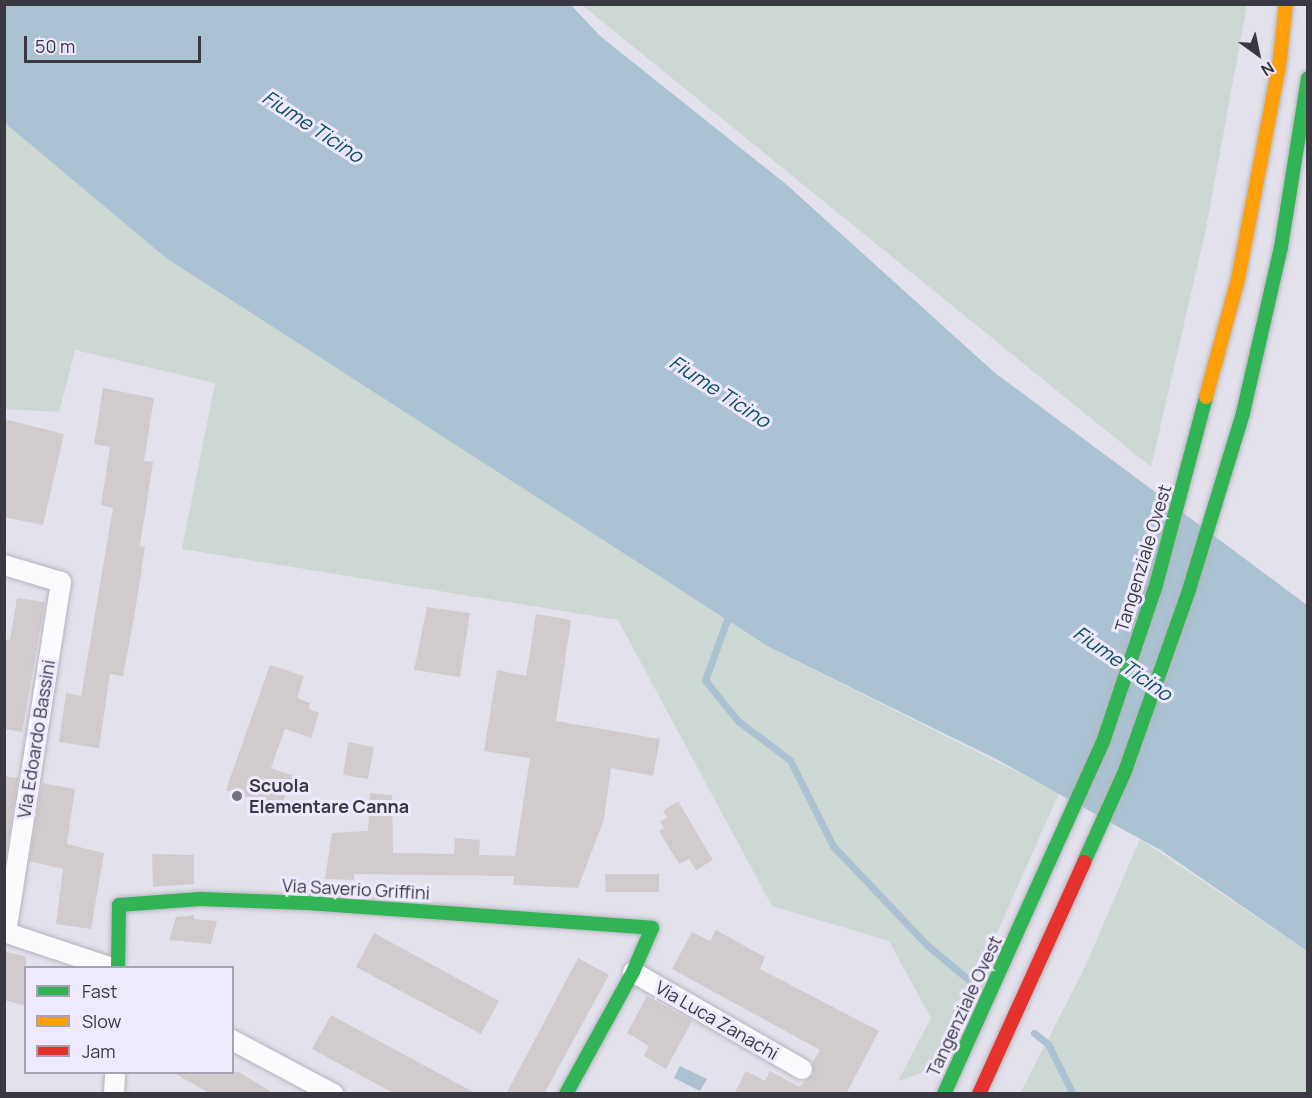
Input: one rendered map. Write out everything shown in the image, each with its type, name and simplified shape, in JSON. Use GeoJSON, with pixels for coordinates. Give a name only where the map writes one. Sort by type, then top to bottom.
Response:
{"type":"FeatureCollection","features":[{"type":"Feature","properties":{"kind":"main road","name":"Tangenziale Ovest"},"geometry":{"type":"LineString","coordinates":[[944,1094],[1104,739],[1156,585],[1238,279],[1279,67],[1286,4]]}},
{"type":"Feature","properties":{"kind":"main road"},"geometry":{"type":"LineString","coordinates":[[979,1094],[1125,771],[1192,579],[1255,357],[1281,247],[1308,78]]}},
{"type":"Feature","properties":{"kind":"main road","name":"Via Saverio Griffini"},"geometry":{"type":"LineString","coordinates":[[118,966],[119,905],[200,899],[307,903],[652,928],[633,972]]}},
{"type":"Feature","properties":{"kind":"main road"},"geometry":{"type":"LineString","coordinates":[[566,1094],[633,972]]}},
{"type":"Feature","properties":{"kind":"street","name":"Via Edoardo Bassini"},"geometry":{"type":"LineString","coordinates":[[4,564],[61,582],[5,932]]}},
{"type":"Feature","properties":{"kind":"street"},"geometry":{"type":"LineString","coordinates":[[5,932],[106,966]]}},
{"type":"Feature","properties":{"kind":"street","name":"Via Luca Zanachi"},"geometry":{"type":"LineString","coordinates":[[633,972],[802,1069]]}},
{"type":"Feature","properties":{"kind":"street"},"geometry":{"type":"LineString","coordinates":[[234,1041],[333,1094]]}},
{"type":"Feature","properties":{"kind":"street"},"geometry":{"type":"LineString","coordinates":[[114,1094],[115,1074]]}},
{"type":"Feature","properties":{"kind":"shaded area"},"geometry":{"type":"Polygon","coordinates":[[[582,5],[1247,5],[1205,233],[1151,467],[582,5]]]}},
{"type":"Feature","properties":{"kind":"shaded area"},"geometry":{"type":"Polygon","coordinates":[[[5,123],[166,258],[769,647],[1059,793],[950,1039],[930,1070],[898,1081],[931,1018],[889,941],[772,906],[618,620],[182,549],[215,383],[75,350],[59,412],[5,409],[5,123]]]}},
{"type":"Feature","properties":{"kind":"shaded area"},"geometry":{"type":"Polygon","coordinates":[[[1140,839],[1307,951],[1307,1093],[1020,1094],[1085,967],[1140,839]]]}},
{"type":"Feature","properties":{"kind":"water","name":"Fiume Ticino"},"geometry":{"type":"Polygon","coordinates":[[[4,5],[571,5],[600,36],[787,185],[995,373],[1307,605],[1307,951],[1162,851],[998,760],[769,647],[166,258],[5,123],[4,5]]]}},
{"type":"Feature","properties":{"kind":"water"},"geometry":{"type":"Polygon","coordinates":[[[680,1066],[707,1079],[700,1091],[674,1078],[680,1066]]]}},
{"type":"Feature","properties":{"kind":"building"},"geometry":{"type":"Polygon","coordinates":[[[103,388],[154,398],[144,461],[153,462],[140,546],[145,547],[134,618],[123,676],[110,674],[99,748],[59,742],[66,693],[81,696],[113,508],[101,505],[110,447],[94,444],[103,388]]]}},
{"type":"Feature","properties":{"kind":"building"},"geometry":{"type":"Polygon","coordinates":[[[4,419],[64,434],[43,525],[4,517],[4,419]]]}},
{"type":"Feature","properties":{"kind":"building"},"geometry":{"type":"Polygon","coordinates":[[[17,598],[45,602],[22,732],[4,729],[4,639],[10,640],[17,598]]]}},
{"type":"Feature","properties":{"kind":"building"},"geometry":{"type":"Polygon","coordinates":[[[427,607],[470,613],[460,677],[414,670],[427,607]]]}},
{"type":"Feature","properties":{"kind":"building"},"geometry":{"type":"Polygon","coordinates":[[[536,614],[571,620],[556,721],[660,739],[653,776],[611,768],[604,819],[578,888],[513,885],[514,876],[354,874],[354,880],[325,879],[332,833],[368,831],[370,793],[392,795],[393,853],[454,854],[455,838],[480,840],[479,855],[515,856],[530,758],[484,751],[497,670],[526,676],[536,614]]]}},
{"type":"Feature","properties":{"kind":"building"},"geometry":{"type":"Polygon","coordinates":[[[270,665],[304,676],[297,698],[310,703],[309,709],[319,713],[311,738],[285,729],[271,768],[297,777],[292,794],[286,792],[281,810],[226,790],[270,665]]]}},
{"type":"Feature","properties":{"kind":"building"},"geometry":{"type":"Polygon","coordinates":[[[348,742],[374,747],[368,779],[343,775],[348,742]]]}},
{"type":"Feature","properties":{"kind":"building"},"geometry":{"type":"Polygon","coordinates":[[[4,776],[18,778],[6,856],[4,856],[4,776]]]}},
{"type":"Feature","properties":{"kind":"building"},"geometry":{"type":"Polygon","coordinates":[[[42,783],[75,789],[67,844],[104,853],[91,929],[56,924],[63,869],[29,861],[42,783]]]}},
{"type":"Feature","properties":{"kind":"building"},"geometry":{"type":"Polygon","coordinates":[[[678,801],[713,860],[696,870],[689,859],[679,864],[659,831],[664,828],[660,822],[667,818],[663,811],[678,801]]]}},
{"type":"Feature","properties":{"kind":"building"},"geometry":{"type":"Polygon","coordinates":[[[152,854],[194,855],[194,884],[153,887],[152,854]]]}},
{"type":"Feature","properties":{"kind":"building"},"geometry":{"type":"Polygon","coordinates":[[[605,874],[659,874],[659,892],[606,892],[605,874]]]}},
{"type":"Feature","properties":{"kind":"building"},"geometry":{"type":"Polygon","coordinates":[[[194,915],[194,919],[217,921],[211,944],[169,940],[176,917],[194,915]]]}},
{"type":"Feature","properties":{"kind":"building"},"geometry":{"type":"Polygon","coordinates":[[[716,930],[765,957],[760,969],[879,1031],[846,1094],[734,1094],[746,1071],[765,1081],[770,1071],[799,1087],[813,1074],[812,1063],[820,1050],[672,969],[692,932],[710,941],[716,930]]]}},
{"type":"Feature","properties":{"kind":"building"},"geometry":{"type":"Polygon","coordinates":[[[374,933],[499,1001],[481,1034],[356,967],[374,933]]]}},
{"type":"Feature","properties":{"kind":"building"},"geometry":{"type":"Polygon","coordinates":[[[4,951],[26,957],[26,966],[24,966],[24,1005],[4,1000],[4,951]]]}},
{"type":"Feature","properties":{"kind":"building"},"geometry":{"type":"Polygon","coordinates":[[[578,958],[609,975],[544,1094],[506,1094],[578,958]]]}},
{"type":"Feature","properties":{"kind":"building"},"geometry":{"type":"Polygon","coordinates":[[[647,996],[692,1021],[666,1069],[644,1056],[649,1046],[627,1033],[647,996]]]}},
{"type":"Feature","properties":{"kind":"building"},"geometry":{"type":"Polygon","coordinates":[[[331,1015],[477,1094],[395,1094],[312,1049],[331,1015]]]}},
{"type":"Feature","properties":{"kind":"building"},"geometry":{"type":"Polygon","coordinates":[[[234,1072],[239,1072],[275,1094],[211,1094],[176,1074],[234,1074],[234,1072]]]}},
{"type":"Feature","properties":{"kind":"waterway"},"geometry":{"type":"LineString","coordinates":[[727,620],[705,680],[738,721],[790,760],[833,846],[927,945],[977,987]]}},
{"type":"Feature","properties":{"kind":"waterway"},"geometry":{"type":"LineString","coordinates":[[1034,1033],[1048,1044],[1073,1094]]}},
{"type":"Feature","properties":{"kind":"traffic: fast"},"geometry":{"type":"LineString","coordinates":[[1084,862],[1125,771],[1189,590],[1243,413],[1281,247],[1308,78]]}},
{"type":"Feature","properties":{"kind":"traffic: fast"},"geometry":{"type":"LineString","coordinates":[[944,1094],[1104,739],[1156,585],[1206,397]]}},
{"type":"Feature","properties":{"kind":"traffic: fast"},"geometry":{"type":"LineString","coordinates":[[118,966],[119,905],[200,899],[307,903],[652,928],[633,972],[566,1094]]}},
{"type":"Feature","properties":{"kind":"traffic: slow"},"geometry":{"type":"LineString","coordinates":[[1206,397],[1238,279],[1279,67],[1286,4]]}},
{"type":"Feature","properties":{"kind":"traffic: jam"},"geometry":{"type":"LineString","coordinates":[[979,1094],[1084,862]]}},
{"type":"Feature","properties":{"kind":"place","name":"Scuola Elementare Canna"},"geometry":{"type":"Point","coordinates":[237,796]}}]}
